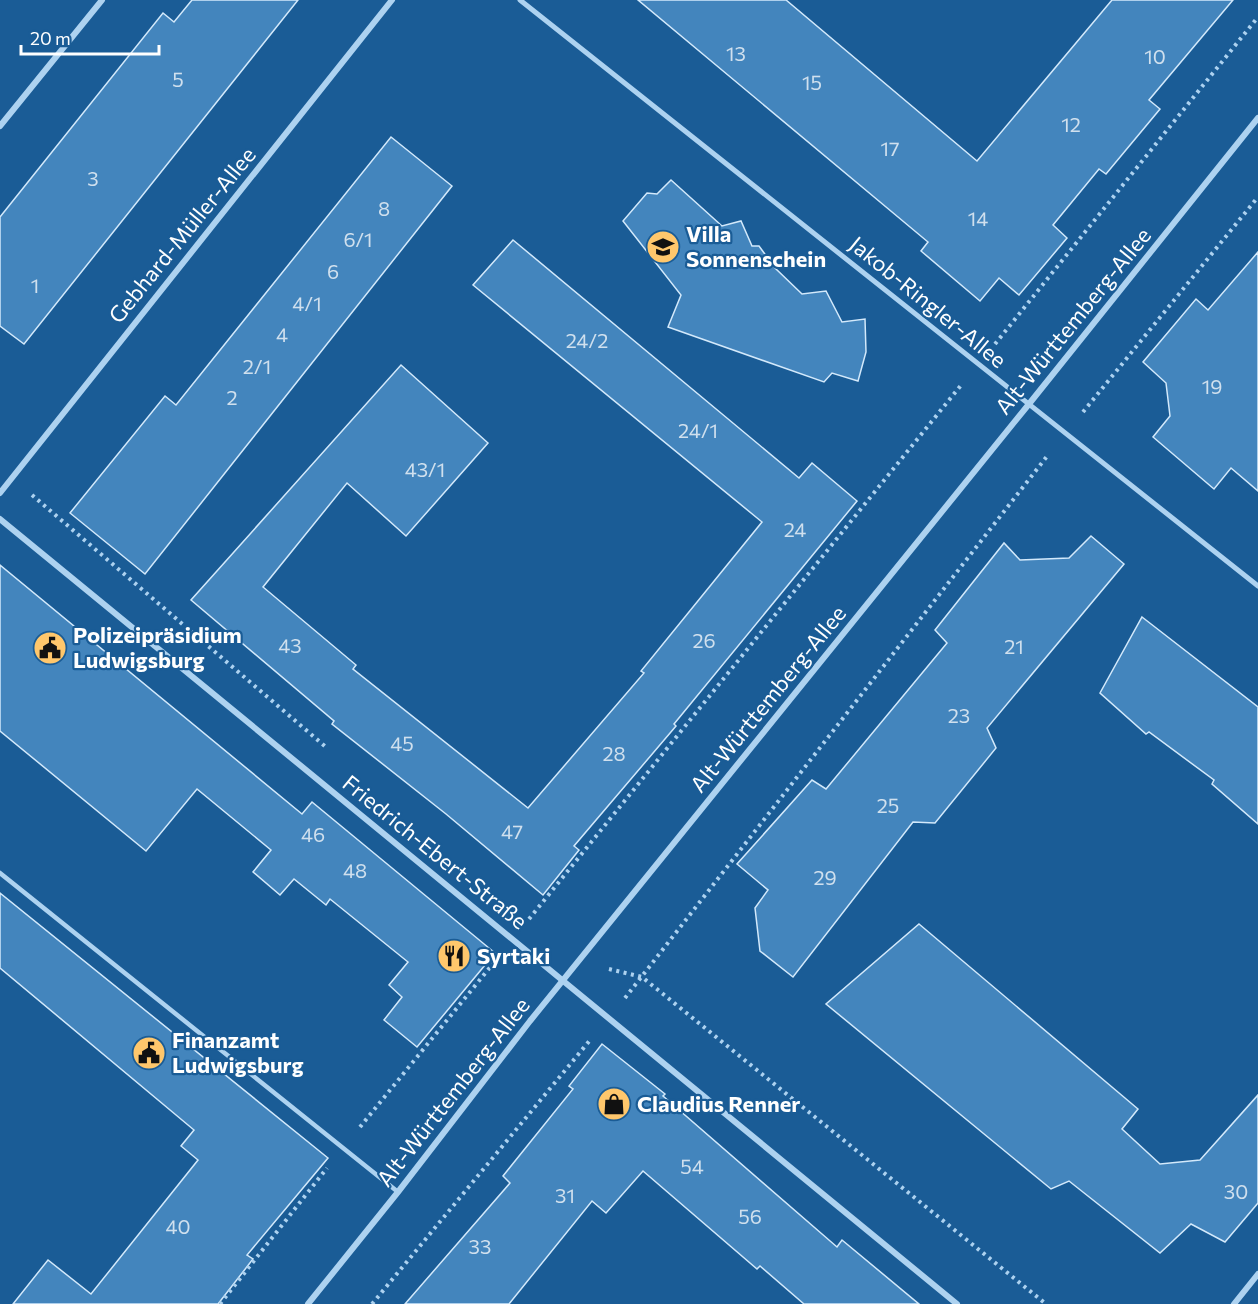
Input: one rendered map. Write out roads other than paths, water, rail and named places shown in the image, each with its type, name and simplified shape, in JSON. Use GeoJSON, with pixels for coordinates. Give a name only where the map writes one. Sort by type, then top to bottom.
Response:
{"type":"FeatureCollection","features":[{"type":"Feature","properties":{"kind":"street"},"geometry":{"type":"LineString","coordinates":[[0,126],[102,0]]}},
{"type":"Feature","properties":{"kind":"street","name":"Gebhard-Müller-Allee"},"geometry":{"type":"LineString","coordinates":[[0,493],[392,0]]}},
{"type":"Feature","properties":{"kind":"street","name":"Jakob-Ringler-Allee"},"geometry":{"type":"LineString","coordinates":[[520,0],[1258,586]]}},
{"type":"Feature","properties":{"kind":"street","name":"Alt-Württemberg-Allee"},"geometry":{"type":"LineString","coordinates":[[308,1304],[578,962],[1258,118]]}},
{"type":"Feature","properties":{"kind":"street","name":"Friedrich-Ebert-Straße"},"geometry":{"type":"LineString","coordinates":[[0,519],[957,1304]]}},
{"type":"Feature","properties":{"kind":"street"},"geometry":{"type":"LineString","coordinates":[[1234,1304],[1258,1274]]}},
{"type":"Feature","properties":{"kind":"lane"},"geometry":{"type":"LineString","coordinates":[[0,873],[398,1192]]}},
{"type":"Feature","properties":{"kind":"place","name":"Villa Sonnenschein"},"geometry":{"type":"Point","coordinates":[663,247]}},
{"type":"Feature","properties":{"kind":"place","name":"Polizeipräsidium Ludwigsburg"},"geometry":{"type":"Point","coordinates":[50,648]}},
{"type":"Feature","properties":{"kind":"place","name":"Syrtaki"},"geometry":{"type":"Point","coordinates":[454,956]}},
{"type":"Feature","properties":{"kind":"place","name":"Finanzamt Ludwigsburg"},"geometry":{"type":"Point","coordinates":[149,1053]}},
{"type":"Feature","properties":{"kind":"place","name":"Claudius Renner"},"geometry":{"type":"Point","coordinates":[614,1104]}}]}
